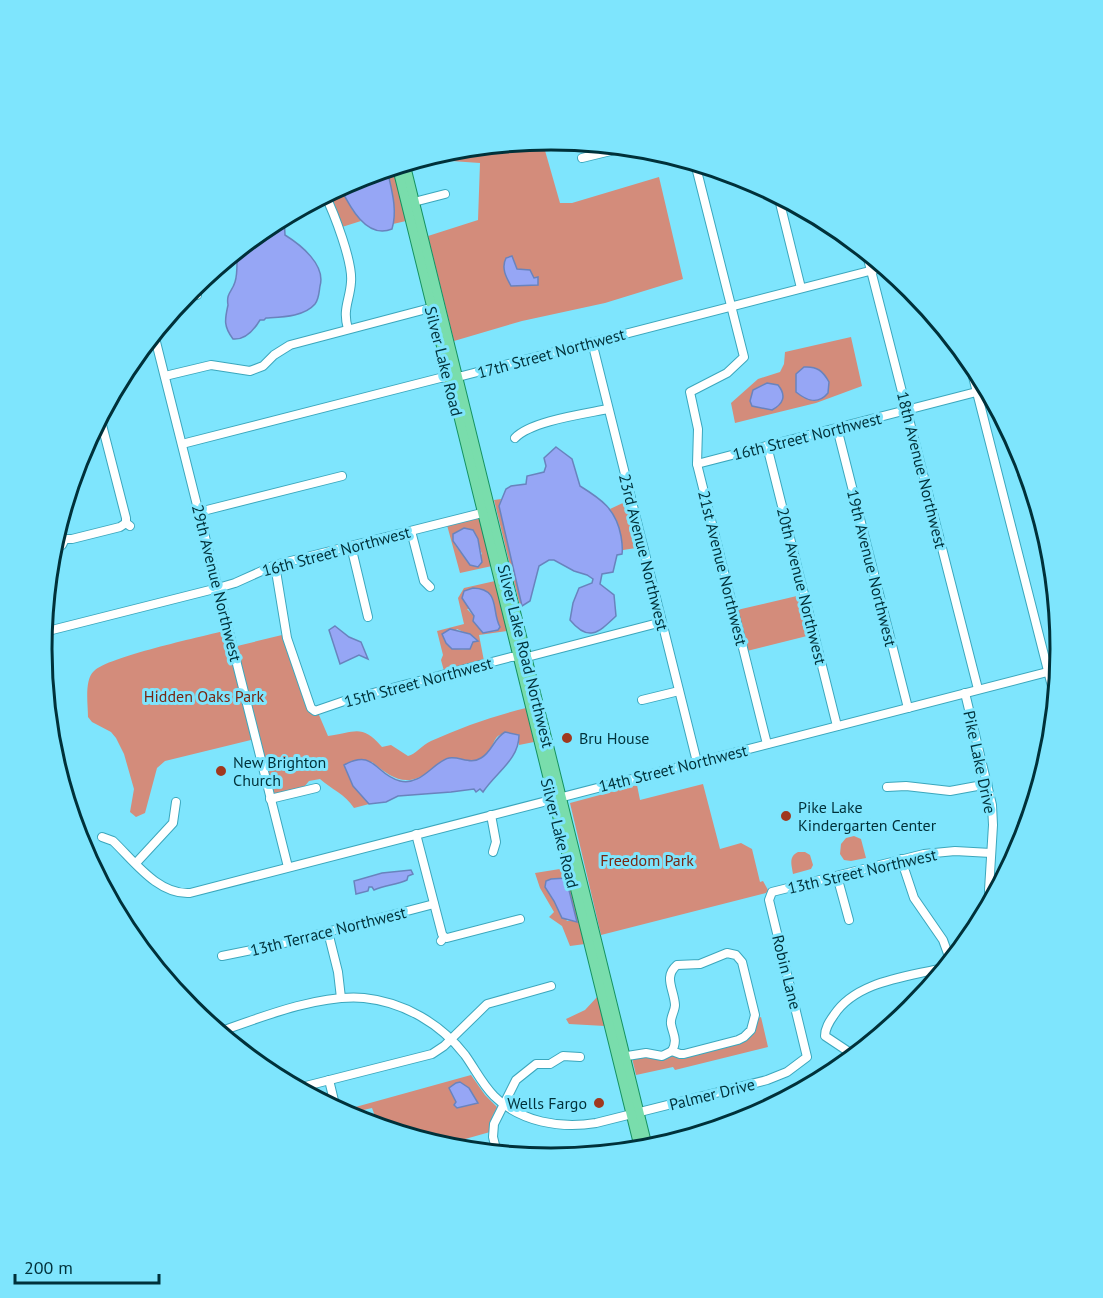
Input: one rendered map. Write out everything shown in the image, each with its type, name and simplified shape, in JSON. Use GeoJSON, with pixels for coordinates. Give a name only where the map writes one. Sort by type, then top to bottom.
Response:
{"type":"FeatureCollection","features":[{"type":"Feature","properties":{"kind":"main road"},"geometry":{"type":"LineString","coordinates":[[406,172],[410,203]]}},
{"type":"Feature","properties":{"kind":"main road","name":"Silver Lake Road"},"geometry":{"type":"LineString","coordinates":[[400,173],[410,203],[635,1114],[639,1140]]}},
{"type":"Feature","properties":{"kind":"main road"},"geometry":{"type":"LineString","coordinates":[[635,1114],[644,1139]]}},
{"type":"Feature","properties":{"kind":"street"},"geometry":{"type":"LineString","coordinates":[[582,158],[603,153]]}},
{"type":"Feature","properties":{"kind":"street"},"geometry":{"type":"LineString","coordinates":[[700,173],[731,306]]}},
{"type":"Feature","properties":{"kind":"street"},"geometry":{"type":"LineString","coordinates":[[410,203],[445,194]]}},
{"type":"Feature","properties":{"kind":"street"},"geometry":{"type":"LineString","coordinates":[[328,203],[339,230],[351,275],[345,309],[348,328]]}},
{"type":"Feature","properties":{"kind":"street"},"geometry":{"type":"LineString","coordinates":[[781,206],[801,288]]}},
{"type":"Feature","properties":{"kind":"street","name":"18th Avenue Northwest"},"geometry":{"type":"LineString","coordinates":[[870,265],[978,689]]}},
{"type":"Feature","properties":{"kind":"street","name":"17th Street Northwest"},"geometry":{"type":"LineString","coordinates":[[182,444],[875,269]]}},
{"type":"Feature","properties":{"kind":"street"},"geometry":{"type":"LineString","coordinates":[[165,376],[211,365],[250,372],[263,366],[274,355],[290,345],[435,306]]}},
{"type":"Feature","properties":{"kind":"street","name":"21st Avenue Northwest"},"geometry":{"type":"LineString","coordinates":[[731,306],[744,357],[727,373],[690,392],[698,429],[697,464],[767,744]]}},
{"type":"Feature","properties":{"kind":"street","name":"23rd Avenue Northwest"},"geometry":{"type":"LineString","coordinates":[[592,342],[697,762]]}},
{"type":"Feature","properties":{"kind":"street","name":"29th Avenue Northwest"},"geometry":{"type":"LineString","coordinates":[[157,344],[288,867]]}},
{"type":"Feature","properties":{"kind":"street"},"geometry":{"type":"LineString","coordinates":[[976,387],[1049,676]]}},
{"type":"Feature","properties":{"kind":"street","name":"16th Street Northwest"},"geometry":{"type":"LineString","coordinates":[[697,464],[977,392]]}},
{"type":"Feature","properties":{"kind":"street"},"geometry":{"type":"LineString","coordinates":[[515,438],[522,430],[540,424],[608,408]]}},
{"type":"Feature","properties":{"kind":"street","name":"19th Avenue Northwest"},"geometry":{"type":"LineString","coordinates":[[837,428],[908,708]]}},
{"type":"Feature","properties":{"kind":"street"},"geometry":{"type":"LineString","coordinates":[[65,542],[128,524],[103,430]]}},
{"type":"Feature","properties":{"kind":"street","name":"20th Avenue Northwest"},"geometry":{"type":"LineString","coordinates":[[766,446],[837,726]]}},
{"type":"Feature","properties":{"kind":"street"},"geometry":{"type":"LineString","coordinates":[[199,512],[342,476]]}},
{"type":"Feature","properties":{"kind":"street","name":"16th Street Northwest"},"geometry":{"type":"LineString","coordinates":[[53,630],[218,588],[275,566],[486,512]]}},
{"type":"Feature","properties":{"kind":"street"},"geometry":{"type":"LineString","coordinates":[[411,531],[424,581],[430,587]]}},
{"type":"Feature","properties":{"kind":"street"},"geometry":{"type":"LineString","coordinates":[[351,546],[368,617]]}},
{"type":"Feature","properties":{"kind":"street","name":"15th Street Northwest"},"geometry":{"type":"LineString","coordinates":[[275,566],[287,638],[311,708],[315,711],[350,699],[662,622]]}},
{"type":"Feature","properties":{"kind":"street","name":"14th Street Northwest"},"geometry":{"type":"LineString","coordinates":[[102,837],[113,841],[163,887],[183,893],[1048,672]]}},
{"type":"Feature","properties":{"kind":"street"},"geometry":{"type":"LineString","coordinates":[[642,700],[679,691]]}},
{"type":"Feature","properties":{"kind":"street","name":"Pike Lake Drive"},"geometry":{"type":"LineString","coordinates":[[965,693],[988,784],[993,815],[988,891]]}},
{"type":"Feature","properties":{"kind":"street"},"geometry":{"type":"LineString","coordinates":[[887,787],[906,786],[950,791],[988,784]]}},
{"type":"Feature","properties":{"kind":"street"},"geometry":{"type":"LineString","coordinates":[[270,799],[316,788]]}},
{"type":"Feature","properties":{"kind":"street"},"geometry":{"type":"LineString","coordinates":[[136,863],[173,823],[176,802]]}},
{"type":"Feature","properties":{"kind":"street"},"geometry":{"type":"LineString","coordinates":[[491,815],[496,842],[493,852]]}},
{"type":"Feature","properties":{"kind":"street"},"geometry":{"type":"LineString","coordinates":[[416,834],[442,939],[520,919]]}},
{"type":"Feature","properties":{"kind":"street","name":"13th Street Northwest"},"geometry":{"type":"LineString","coordinates":[[770,894],[774,891],[901,859],[937,852],[991,854]]}},
{"type":"Feature","properties":{"kind":"street"},"geometry":{"type":"LineString","coordinates":[[901,859],[914,898],[943,940],[947,952]]}},
{"type":"Feature","properties":{"kind":"street"},"geometry":{"type":"LineString","coordinates":[[837,876],[849,920]]}},
{"type":"Feature","properties":{"kind":"street","name":"Robin Lane"},"geometry":{"type":"LineString","coordinates":[[770,894],[769,900],[807,1050]]}},
{"type":"Feature","properties":{"kind":"street","name":"13th Terrace Northwest"},"geometry":{"type":"LineString","coordinates":[[222,956],[261,949],[434,904]]}},
{"type":"Feature","properties":{"kind":"street"},"geometry":{"type":"LineString","coordinates":[[328,932],[338,972],[341,998]]}},
{"type":"Feature","properties":{"kind":"street"},"geometry":{"type":"LineString","coordinates":[[621,1057],[646,1053],[662,1056],[672,1051],[676,1040],[672,1024],[675,1006],[669,980],[677,965],[708,962],[723,954],[736,955],[742,962],[755,1015],[751,1030],[738,1040],[684,1054],[672,1051]]}},
{"type":"Feature","properties":{"kind":"street"},"geometry":{"type":"LineString","coordinates":[[847,1051],[825,1036],[826,1028],[838,1009],[857,992],[933,970]]}},
{"type":"Feature","properties":{"kind":"street"},"geometry":{"type":"LineString","coordinates":[[309,1085],[437,1052],[487,1004],[551,986]]}},
{"type":"Feature","properties":{"kind":"street","name":"Palmer Drive"},"geometry":{"type":"LineString","coordinates":[[228,1029],[309,1003],[341,998],[373,999],[404,1008],[427,1020],[464,1054],[488,1090],[504,1104],[533,1119],[569,1125],[596,1124],[777,1077],[804,1060],[807,1057],[807,1050]]}},
{"type":"Feature","properties":{"kind":"street"},"geometry":{"type":"LineString","coordinates":[[495,1145],[494,1124],[516,1080],[536,1064],[550,1064],[563,1056],[580,1057]]}},
{"type":"Feature","properties":{"kind":"street"},"geometry":{"type":"LineString","coordinates":[[329,1080],[333,1098]]}},
{"type":"Feature","properties":{"kind":"green space"},"geometry":{"type":"Polygon","coordinates":[[[545,150],[560,203],[572,203],[659,177],[683,279],[605,303],[522,321],[454,341],[428,236],[478,220],[480,163],[450,161],[486,154],[545,150]]]}},
{"type":"Feature","properties":{"kind":"green space"},"geometry":{"type":"Polygon","coordinates":[[[396,175],[406,221],[393,224],[394,210],[388,177],[396,175]]]}},
{"type":"Feature","properties":{"kind":"green space"},"geometry":{"type":"Polygon","coordinates":[[[344,195],[361,221],[342,227],[331,201],[344,195]]]}},
{"type":"Feature","properties":{"kind":"green space"},"geometry":{"type":"Polygon","coordinates":[[[851,337],[862,386],[816,403],[735,423],[731,403],[758,379],[780,372],[784,364],[785,352],[851,337]]]}},
{"type":"Feature","properties":{"kind":"green space"},"geometry":{"type":"Polygon","coordinates":[[[501,499],[499,506],[522,606],[520,606],[494,500],[501,499]]]}},
{"type":"Feature","properties":{"kind":"green space"},"geometry":{"type":"Polygon","coordinates":[[[627,501],[640,551],[637,552],[636,548],[623,550],[617,521],[610,509],[627,501]]]}},
{"type":"Feature","properties":{"kind":"green space"},"geometry":{"type":"Polygon","coordinates":[[[477,518],[481,521],[492,566],[460,573],[447,525],[477,518]],[[465,528],[453,534],[455,545],[470,565],[482,554],[473,530],[465,528]]]}},
{"type":"Feature","properties":{"kind":"green space"},"geometry":{"type":"Polygon","coordinates":[[[495,581],[507,631],[479,635],[484,661],[444,671],[437,631],[464,624],[458,598],[464,588],[495,581]],[[495,605],[467,609],[474,616],[473,621],[483,633],[496,631],[499,627],[495,619],[495,605]],[[457,629],[444,640],[455,649],[470,649],[473,642],[472,636],[457,629]]]}},
{"type":"Feature","properties":{"kind":"green space"},"geometry":{"type":"Polygon","coordinates":[[[801,595],[811,635],[747,651],[737,610],[801,595]]]}},
{"type":"Feature","properties":{"kind":"green space","name":"Hidden Oaks Park"},"geometry":{"type":"Polygon","coordinates":[[[224,631],[229,648],[282,635],[307,708],[310,712],[319,715],[328,736],[363,732],[382,747],[391,745],[408,756],[428,743],[454,731],[526,708],[534,742],[519,745],[519,735],[502,734],[498,736],[486,754],[476,761],[453,759],[444,761],[420,777],[406,780],[386,773],[372,762],[344,765],[353,786],[369,804],[354,808],[342,795],[320,779],[309,781],[304,787],[274,794],[259,738],[165,761],[157,768],[145,813],[136,817],[130,812],[134,789],[124,754],[111,732],[92,722],[88,717],[87,692],[91,675],[94,671],[117,660],[224,631]]]}},
{"type":"Feature","properties":{"kind":"green space","name":"Freedom Park"},"geometry":{"type":"Polygon","coordinates":[[[703,784],[720,849],[741,843],[752,849],[760,882],[763,881],[768,890],[766,893],[601,935],[570,803],[637,785],[640,800],[703,784]]]}},
{"type":"Feature","properties":{"kind":"green space"},"geometry":{"type":"Polygon","coordinates":[[[854,836],[861,839],[866,858],[844,860],[840,854],[841,844],[846,838],[854,836]]]}},
{"type":"Feature","properties":{"kind":"green space"},"geometry":{"type":"Polygon","coordinates":[[[798,852],[810,855],[813,865],[811,869],[793,874],[792,859],[798,852]]]}},
{"type":"Feature","properties":{"kind":"green space"},"geometry":{"type":"Polygon","coordinates":[[[566,868],[585,944],[570,946],[562,926],[549,917],[554,912],[540,888],[535,873],[566,868]],[[556,878],[546,881],[549,891],[567,921],[574,921],[556,878]]]}},
{"type":"Feature","properties":{"kind":"green space"},"geometry":{"type":"Polygon","coordinates":[[[598,996],[605,1026],[569,1024],[566,1019],[585,1010],[598,996]]]}},
{"type":"Feature","properties":{"kind":"green space"},"geometry":{"type":"Polygon","coordinates":[[[761,1017],[768,1047],[675,1070],[673,1067],[636,1075],[632,1058],[672,1055],[738,1042],[754,1029],[758,1018],[761,1017]]]}},
{"type":"Feature","properties":{"kind":"green space"},"geometry":{"type":"Polygon","coordinates":[[[471,1075],[497,1107],[492,1117],[490,1132],[463,1140],[391,1122],[375,1116],[372,1108],[362,1110],[355,1107],[471,1075]]]}},
{"type":"Feature","properties":{"kind":"water"},"geometry":{"type":"Polygon","coordinates":[[[389,177],[394,214],[392,229],[374,230],[360,219],[344,195],[389,177]]]}},
{"type":"Feature","properties":{"kind":"water"},"geometry":{"type":"Polygon","coordinates":[[[285,228],[285,235],[305,250],[316,263],[321,278],[315,304],[299,314],[260,320],[249,334],[233,339],[226,326],[226,318],[228,298],[236,277],[237,262],[285,228]]]}},
{"type":"Feature","properties":{"kind":"water"},"geometry":{"type":"Polygon","coordinates":[[[512,256],[517,269],[530,270],[534,278],[538,277],[538,285],[511,286],[504,265],[506,258],[512,256]]]}},
{"type":"Feature","properties":{"kind":"water"},"geometry":{"type":"Polygon","coordinates":[[[804,367],[819,370],[829,382],[828,393],[824,397],[812,400],[796,392],[796,374],[804,367]]]}},
{"type":"Feature","properties":{"kind":"water"},"geometry":{"type":"Polygon","coordinates":[[[767,383],[778,385],[783,396],[781,402],[772,410],[752,406],[750,401],[753,390],[767,383]]]}},
{"type":"Feature","properties":{"kind":"water"},"geometry":{"type":"Polygon","coordinates":[[[556,447],[572,459],[580,486],[601,500],[611,512],[621,536],[622,554],[617,555],[613,572],[602,574],[600,584],[614,595],[616,616],[594,633],[583,631],[570,620],[579,588],[592,583],[593,579],[554,560],[549,560],[539,566],[530,601],[522,606],[499,506],[506,489],[526,484],[527,476],[544,472],[546,466],[544,458],[556,447]]]}},
{"type":"Feature","properties":{"kind":"water"},"geometry":{"type":"Polygon","coordinates":[[[464,528],[473,530],[478,539],[482,562],[478,567],[470,565],[453,541],[453,534],[464,528]]]}},
{"type":"Feature","properties":{"kind":"water"},"geometry":{"type":"Polygon","coordinates":[[[473,588],[488,592],[494,602],[500,627],[498,630],[483,633],[473,621],[474,616],[462,598],[464,591],[473,588]]]}},
{"type":"Feature","properties":{"kind":"water"},"geometry":{"type":"Polygon","coordinates":[[[335,626],[349,637],[361,642],[368,659],[359,655],[340,664],[329,630],[335,626]]]}},
{"type":"Feature","properties":{"kind":"water"},"geometry":{"type":"Polygon","coordinates":[[[450,629],[470,634],[478,641],[473,642],[470,649],[452,649],[442,634],[450,629]]]}},
{"type":"Feature","properties":{"kind":"water"},"geometry":{"type":"Polygon","coordinates":[[[505,732],[519,735],[518,744],[511,759],[483,792],[480,789],[476,792],[474,789],[398,796],[386,802],[369,804],[353,786],[344,765],[362,759],[374,764],[392,778],[408,782],[421,777],[449,758],[473,761],[481,758],[505,732]]]}},
{"type":"Feature","properties":{"kind":"water"},"geometry":{"type":"Polygon","coordinates":[[[411,870],[413,874],[408,876],[407,880],[374,890],[369,887],[368,891],[356,894],[354,881],[382,873],[411,870]]]}},
{"type":"Feature","properties":{"kind":"water"},"geometry":{"type":"Polygon","coordinates":[[[566,878],[577,922],[562,918],[545,887],[546,881],[566,878]]]}},
{"type":"Feature","properties":{"kind":"water"},"geometry":{"type":"Polygon","coordinates":[[[460,1082],[469,1088],[478,1103],[457,1108],[454,1105],[456,1102],[449,1088],[460,1082]]]}},
{"type":"Feature","properties":{"kind":"place","name":"Bru House"},"geometry":{"type":"Point","coordinates":[567,738]}},
{"type":"Feature","properties":{"kind":"place","name":"New Brighton Church"},"geometry":{"type":"Point","coordinates":[221,771]}},
{"type":"Feature","properties":{"kind":"place","name":"Pike Lake Kindergarten Center"},"geometry":{"type":"Point","coordinates":[786,816]}},
{"type":"Feature","properties":{"kind":"place","name":"Wells Fargo"},"geometry":{"type":"Point","coordinates":[599,1103]}}]}
